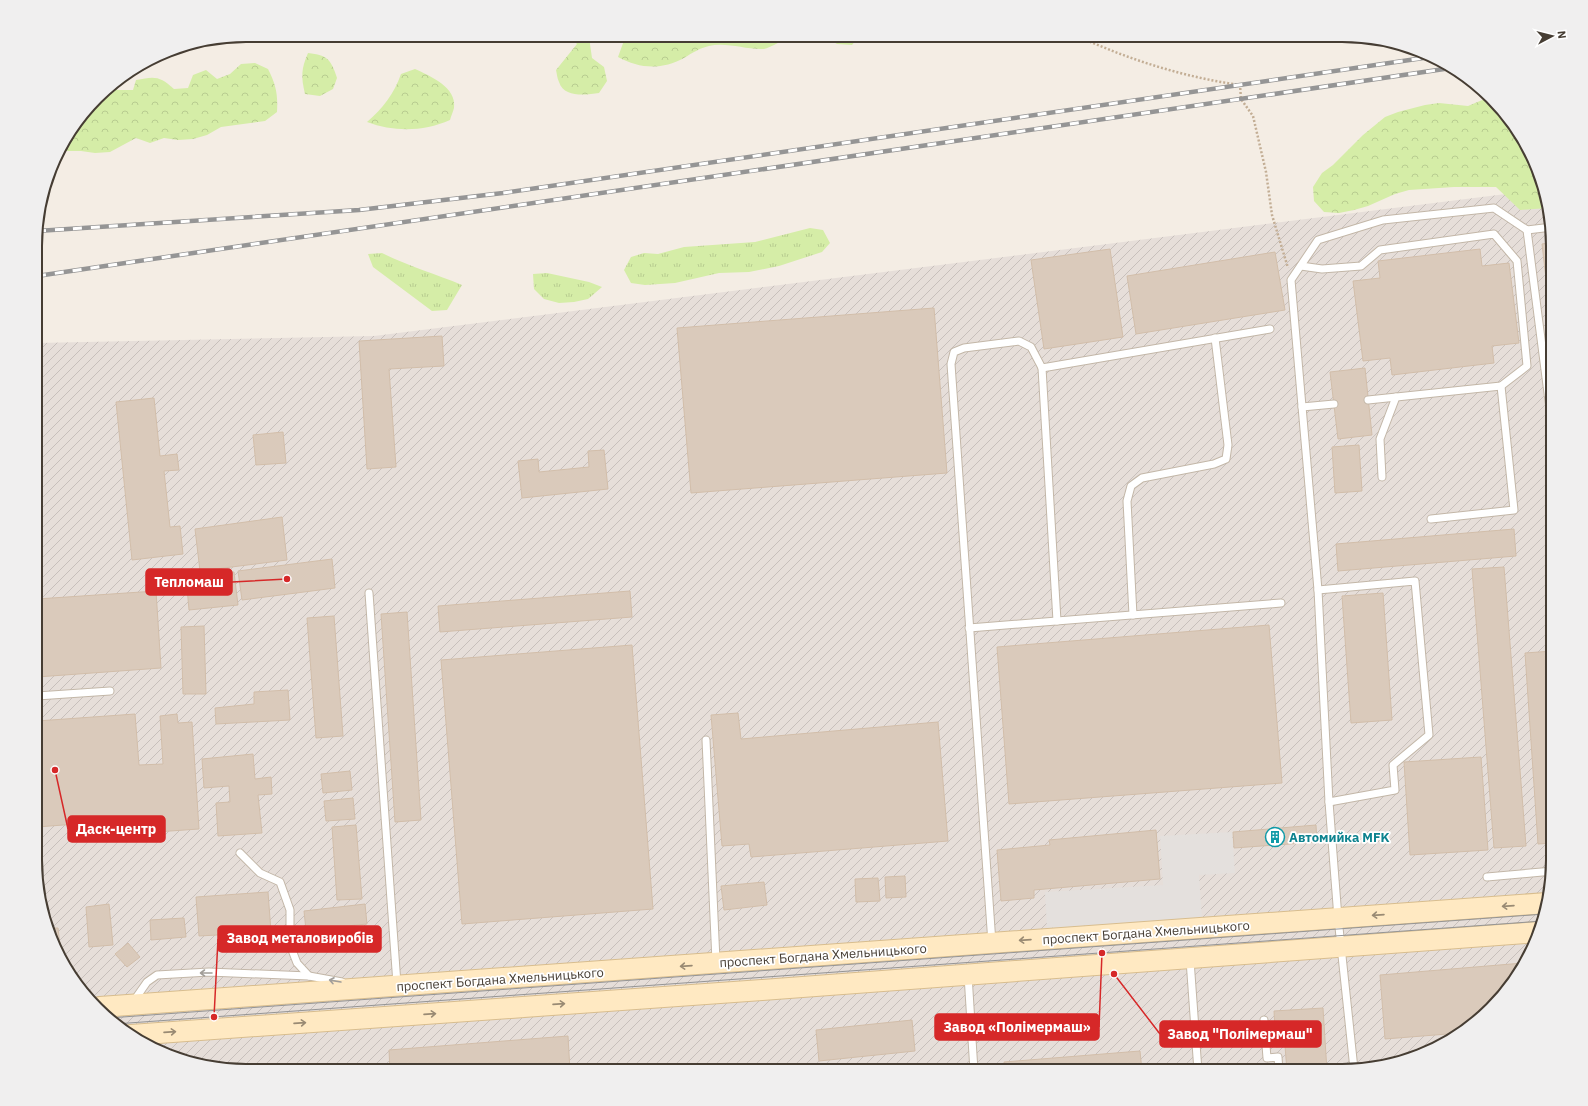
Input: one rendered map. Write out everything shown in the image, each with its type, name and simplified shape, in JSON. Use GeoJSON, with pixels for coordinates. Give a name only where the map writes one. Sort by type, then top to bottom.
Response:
{"type":"FeatureCollection","features":[{"type":"Feature","properties":{"kind":"main road","name":"проспект Богдана Хмельницького"},"geometry":{"type":"LineString","coordinates":[[105,1007],[716,964],[1541,903]]}},
{"type":"Feature","properties":{"kind":"main road"},"geometry":{"type":"LineString","coordinates":[[140,1034],[968,975],[1532,933]]}},
{"type":"Feature","properties":{"kind":"lane"},"geometry":{"type":"LineString","coordinates":[[1354,1064],[1338,918],[1329,802],[1318,590],[1291,280],[1318,240],[1383,220],[1494,208],[1527,230],[1545,228]]}},
{"type":"Feature","properties":{"kind":"lane"},"geometry":{"type":"LineString","coordinates":[[1527,230],[1546,378]]}},
{"type":"Feature","properties":{"kind":"lane"},"geometry":{"type":"LineString","coordinates":[[1301,266],[1322,269],[1361,266],[1380,250],[1494,234],[1516,261],[1527,366],[1501,386],[1368,400]]}},
{"type":"Feature","properties":{"kind":"lane"},"geometry":{"type":"LineString","coordinates":[[1042,368],[1270,329]]}},
{"type":"Feature","properties":{"kind":"lane"},"geometry":{"type":"LineString","coordinates":[[1133,615],[1127,501],[1131,486],[1142,478],[1214,464],[1226,459],[1228,445],[1215,338]]}},
{"type":"Feature","properties":{"kind":"lane"},"geometry":{"type":"LineString","coordinates":[[992,943],[951,364],[954,352],[964,348],[1019,341],[1031,347],[1042,368],[1057,621]]}},
{"type":"Feature","properties":{"kind":"lane"},"geometry":{"type":"LineString","coordinates":[[1431,519],[1514,510],[1501,386]]}},
{"type":"Feature","properties":{"kind":"lane"},"geometry":{"type":"LineString","coordinates":[[1382,477],[1380,439],[1396,398]]}},
{"type":"Feature","properties":{"kind":"lane"},"geometry":{"type":"LineString","coordinates":[[1302,408],[1334,404]]}},
{"type":"Feature","properties":{"kind":"lane"},"geometry":{"type":"LineString","coordinates":[[1318,590],[1415,582],[1429,735],[1393,765],[1395,790],[1329,802]]}},
{"type":"Feature","properties":{"kind":"lane"},"geometry":{"type":"LineString","coordinates":[[369,593],[397,986]]}},
{"type":"Feature","properties":{"kind":"lane"},"geometry":{"type":"LineString","coordinates":[[969,628],[1281,603]]}},
{"type":"Feature","properties":{"kind":"lane"},"geometry":{"type":"LineString","coordinates":[[42,696],[110,691]]}},
{"type":"Feature","properties":{"kind":"lane"},"geometry":{"type":"LineString","coordinates":[[706,740],[716,964]]}},
{"type":"Feature","properties":{"kind":"lane"},"geometry":{"type":"LineString","coordinates":[[240,853],[260,873],[280,882],[290,910],[290,938],[292,950],[297,963],[310,976]]}},
{"type":"Feature","properties":{"kind":"lane"},"geometry":{"type":"LineString","coordinates":[[1487,877],[1546,872]]}},
{"type":"Feature","properties":{"kind":"lane"},"geometry":{"type":"LineString","coordinates":[[1190,958],[1198,1064]]}},
{"type":"Feature","properties":{"kind":"lane"},"geometry":{"type":"LineString","coordinates":[[130,1005],[147,982],[158,975],[209,972],[310,976],[374,988]]}},
{"type":"Feature","properties":{"kind":"lane"},"geometry":{"type":"LineString","coordinates":[[968,975],[974,1064]]}},
{"type":"Feature","properties":{"kind":"lane"},"geometry":{"type":"LineString","coordinates":[[1264,1020],[1267,1058],[1278,1057],[1278,1064]]}},
{"type":"Feature","properties":{"kind":"path"},"geometry":{"type":"LineString","coordinates":[[1090,42],[1102,48],[1162,68],[1240,85],[1242,99],[1254,116],[1266,172],[1272,215],[1291,280]]}},
{"type":"Feature","properties":{"kind":"shaded area"},"geometry":{"type":"Polygon","coordinates":[[[1538,190],[1546,233],[1546,873],[1539,913],[1519,962],[1504,984],[1486,1004],[1466,1022],[1444,1037],[1395,1057],[1355,1064],[233,1064],[193,1057],[144,1037],[122,1022],[102,1004],[84,984],[69,962],[49,913],[42,873],[42,343],[374,336],[1538,190]]]}},
{"type":"Feature","properties":{"kind":"shaded area"},"geometry":{"type":"Polygon","coordinates":[[[1232,832],[1235,873],[1199,875],[1202,919],[1047,928],[1045,892],[1163,885],[1160,836],[1232,832]]]}},
{"type":"Feature","properties":{"kind":"green space"},"geometry":{"type":"Polygon","coordinates":[[[575,42],[590,42],[592,58],[604,67],[607,81],[599,93],[582,95],[570,93],[562,87],[558,79],[556,70],[577,44],[575,42]]]}},
{"type":"Feature","properties":{"kind":"green space"},"geometry":{"type":"Polygon","coordinates":[[[623,42],[779,42],[764,49],[730,45],[709,46],[699,49],[676,62],[659,66],[643,66],[618,57],[623,42]]]}},
{"type":"Feature","properties":{"kind":"green space"},"geometry":{"type":"Polygon","coordinates":[[[833,42],[854,42],[852,45],[837,44],[833,42]]]}},
{"type":"Feature","properties":{"kind":"green space"},"geometry":{"type":"Polygon","coordinates":[[[308,53],[320,55],[328,60],[333,67],[337,78],[333,89],[320,96],[305,94],[302,73],[308,53]]]}},
{"type":"Feature","properties":{"kind":"green space"},"geometry":{"type":"Polygon","coordinates":[[[255,63],[268,69],[273,80],[276,90],[277,112],[265,121],[221,127],[207,135],[193,139],[178,140],[164,138],[150,143],[136,138],[110,152],[95,153],[66,151],[84,122],[116,89],[133,90],[136,80],[148,78],[161,79],[174,89],[188,88],[193,75],[206,70],[217,79],[230,74],[241,64],[255,63]]]}},
{"type":"Feature","properties":{"kind":"green space"},"geometry":{"type":"Polygon","coordinates":[[[415,69],[435,79],[447,88],[454,101],[454,108],[450,120],[419,129],[388,128],[367,122],[387,100],[395,88],[401,74],[415,69]]]}},
{"type":"Feature","properties":{"kind":"green space"},"geometry":{"type":"Polygon","coordinates":[[[1483,100],[1512,133],[1530,168],[1539,193],[1542,208],[1520,210],[1496,187],[1454,187],[1409,190],[1395,194],[1368,206],[1339,213],[1324,212],[1314,201],[1313,187],[1322,173],[1333,165],[1363,135],[1385,117],[1425,105],[1439,103],[1468,106],[1483,100]]]}},
{"type":"Feature","properties":{"kind":"green space"},"geometry":{"type":"Polygon","coordinates":[[[810,228],[823,230],[830,243],[822,252],[779,266],[749,272],[719,273],[675,283],[645,285],[631,283],[624,270],[631,257],[644,253],[658,254],[684,247],[755,242],[810,228]]]}},
{"type":"Feature","properties":{"kind":"green space"},"geometry":{"type":"Polygon","coordinates":[[[382,253],[462,285],[447,310],[432,311],[373,267],[368,254],[382,253]]]}},
{"type":"Feature","properties":{"kind":"green space"},"geometry":{"type":"Polygon","coordinates":[[[547,273],[589,282],[602,287],[588,299],[559,303],[544,299],[534,289],[533,274],[547,273]]]}},
{"type":"Feature","properties":{"kind":"building"},"geometry":{"type":"Polygon","coordinates":[[[1546,243],[1546,279],[1542,244],[1546,243]]]}},
{"type":"Feature","properties":{"kind":"building"},"geometry":{"type":"Polygon","coordinates":[[[1110,249],[1123,337],[1044,349],[1031,260],[1110,249]]]}},
{"type":"Feature","properties":{"kind":"building"},"geometry":{"type":"Polygon","coordinates":[[[1480,249],[1482,266],[1509,263],[1519,343],[1492,346],[1494,363],[1392,375],[1390,358],[1363,361],[1353,281],[1380,278],[1378,261],[1480,249]]]}},
{"type":"Feature","properties":{"kind":"building"},"geometry":{"type":"Polygon","coordinates":[[[1275,252],[1285,310],[1136,334],[1127,276],[1275,252]]]}},
{"type":"Feature","properties":{"kind":"building"},"geometry":{"type":"Polygon","coordinates":[[[934,308],[947,473],[691,493],[677,328],[934,308]]]}},
{"type":"Feature","properties":{"kind":"building"},"geometry":{"type":"Polygon","coordinates":[[[442,336],[444,366],[389,369],[396,467],[367,469],[359,341],[442,336]]]}},
{"type":"Feature","properties":{"kind":"building"},"geometry":{"type":"Polygon","coordinates":[[[1365,368],[1372,435],[1338,439],[1330,372],[1365,368]]]}},
{"type":"Feature","properties":{"kind":"building"},"geometry":{"type":"Polygon","coordinates":[[[154,398],[160,456],[177,454],[179,470],[164,471],[170,527],[180,526],[183,554],[132,560],[116,402],[154,398]]]}},
{"type":"Feature","properties":{"kind":"building"},"geometry":{"type":"Polygon","coordinates":[[[283,432],[286,463],[256,465],[253,435],[283,432]]]}},
{"type":"Feature","properties":{"kind":"building"},"geometry":{"type":"Polygon","coordinates":[[[1359,445],[1362,491],[1335,493],[1332,447],[1359,445]]]}},
{"type":"Feature","properties":{"kind":"building"},"geometry":{"type":"Polygon","coordinates":[[[604,450],[608,489],[522,498],[518,461],[538,459],[539,472],[589,467],[588,451],[604,450]]]}},
{"type":"Feature","properties":{"kind":"building"},"geometry":{"type":"Polygon","coordinates":[[[282,517],[287,560],[200,571],[195,529],[282,517]]]}},
{"type":"Feature","properties":{"kind":"building"},"geometry":{"type":"Polygon","coordinates":[[[1514,529],[1516,556],[1338,571],[1336,544],[1514,529]]]}},
{"type":"Feature","properties":{"kind":"building"},"geometry":{"type":"Polygon","coordinates":[[[332,559],[335,588],[242,600],[238,571],[332,559]]]}},
{"type":"Feature","properties":{"kind":"building"},"geometry":{"type":"Polygon","coordinates":[[[1504,567],[1526,846],[1494,848],[1472,569],[1504,567]]]}},
{"type":"Feature","properties":{"kind":"building"},"geometry":{"type":"Polygon","coordinates":[[[234,572],[238,605],[189,610],[186,576],[234,572]]]}},
{"type":"Feature","properties":{"kind":"building"},"geometry":{"type":"Polygon","coordinates":[[[156,591],[161,668],[42,677],[42,599],[156,591]]]}},
{"type":"Feature","properties":{"kind":"building"},"geometry":{"type":"Polygon","coordinates":[[[630,591],[632,617],[440,632],[438,606],[630,591]]]}},
{"type":"Feature","properties":{"kind":"building"},"geometry":{"type":"Polygon","coordinates":[[[1383,593],[1392,720],[1351,723],[1342,596],[1383,593]]]}},
{"type":"Feature","properties":{"kind":"building"},"geometry":{"type":"Polygon","coordinates":[[[407,612],[421,820],[395,822],[381,614],[407,612]]]}},
{"type":"Feature","properties":{"kind":"building"},"geometry":{"type":"Polygon","coordinates":[[[334,616],[343,736],[316,738],[307,618],[334,616]]]}},
{"type":"Feature","properties":{"kind":"building"},"geometry":{"type":"Polygon","coordinates":[[[1269,625],[1282,783],[1009,804],[997,647],[1269,625]]]}},
{"type":"Feature","properties":{"kind":"building"},"geometry":{"type":"Polygon","coordinates":[[[204,626],[206,694],[183,694],[181,627],[204,626]]]}},
{"type":"Feature","properties":{"kind":"building"},"geometry":{"type":"Polygon","coordinates":[[[632,645],[653,909],[462,924],[441,660],[632,645]]]}},
{"type":"Feature","properties":{"kind":"building"},"geometry":{"type":"Polygon","coordinates":[[[1546,652],[1546,843],[1538,844],[1525,653],[1546,652]]]}},
{"type":"Feature","properties":{"kind":"building"},"geometry":{"type":"Polygon","coordinates":[[[288,690],[290,720],[216,724],[215,708],[254,704],[254,692],[288,690]]]}},
{"type":"Feature","properties":{"kind":"building"},"geometry":{"type":"Polygon","coordinates":[[[738,713],[741,739],[938,722],[948,841],[751,857],[749,844],[722,846],[711,715],[738,713]]]}},
{"type":"Feature","properties":{"kind":"building"},"geometry":{"type":"Polygon","coordinates":[[[135,714],[139,765],[163,764],[160,716],[177,714],[178,723],[192,722],[199,829],[156,832],[155,818],[42,827],[42,721],[135,714]]]}},
{"type":"Feature","properties":{"kind":"building"},"geometry":{"type":"Polygon","coordinates":[[[253,754],[255,779],[271,777],[272,794],[258,795],[262,833],[218,836],[216,803],[230,802],[229,786],[204,788],[202,759],[253,754]]]}},
{"type":"Feature","properties":{"kind":"building"},"geometry":{"type":"Polygon","coordinates":[[[1481,757],[1488,850],[1410,855],[1404,762],[1481,757]]]}},
{"type":"Feature","properties":{"kind":"building"},"geometry":{"type":"Polygon","coordinates":[[[350,771],[352,790],[323,793],[321,774],[350,771]]]}},
{"type":"Feature","properties":{"kind":"building"},"geometry":{"type":"Polygon","coordinates":[[[353,798],[355,819],[326,821],[324,801],[353,798]]]}},
{"type":"Feature","properties":{"kind":"building"},"geometry":{"type":"Polygon","coordinates":[[[356,825],[362,899],[337,900],[332,827],[356,825]]]}},
{"type":"Feature","properties":{"kind":"building","name":"Автомийка MFK"},"geometry":{"type":"Polygon","coordinates":[[[1316,825],[1317,842],[1234,848],[1233,832],[1316,825]]]}},
{"type":"Feature","properties":{"kind":"building"},"geometry":{"type":"Polygon","coordinates":[[[1156,830],[1160,879],[1034,890],[1034,898],[1001,901],[997,850],[1050,845],[1049,840],[1156,830]]]}},
{"type":"Feature","properties":{"kind":"building"},"geometry":{"type":"Polygon","coordinates":[[[905,876],[906,897],[886,898],[885,877],[905,876]]]}},
{"type":"Feature","properties":{"kind":"building"},"geometry":{"type":"Polygon","coordinates":[[[878,878],[880,901],[856,902],[855,879],[878,878]]]}},
{"type":"Feature","properties":{"kind":"building"},"geometry":{"type":"Polygon","coordinates":[[[764,882],[767,905],[724,910],[721,886],[764,882]]]}},
{"type":"Feature","properties":{"kind":"building"},"geometry":{"type":"Polygon","coordinates":[[[268,892],[271,932],[199,936],[196,897],[268,892]]]}},
{"type":"Feature","properties":{"kind":"building"},"geometry":{"type":"Polygon","coordinates":[[[109,904],[113,945],[89,947],[86,907],[109,904]]]}},
{"type":"Feature","properties":{"kind":"building"},"geometry":{"type":"Polygon","coordinates":[[[365,904],[367,924],[306,930],[304,911],[365,904]]]}},
{"type":"Feature","properties":{"kind":"building"},"geometry":{"type":"Polygon","coordinates":[[[184,918],[186,937],[151,940],[150,920],[184,918]]]}},
{"type":"Feature","properties":{"kind":"building"},"geometry":{"type":"Polygon","coordinates":[[[54,928],[58,928],[60,942],[54,928]]]}},
{"type":"Feature","properties":{"kind":"building"},"geometry":{"type":"Polygon","coordinates":[[[128,943],[140,957],[127,967],[115,954],[128,943]]]}},
{"type":"Feature","properties":{"kind":"building"},"geometry":{"type":"Polygon","coordinates":[[[1518,963],[1504,984],[1486,1004],[1466,1022],[1449,1034],[1385,1039],[1380,975],[1518,963]]]}},
{"type":"Feature","properties":{"kind":"building"},"geometry":{"type":"Polygon","coordinates":[[[1323,1008],[1327,1064],[1286,1064],[1285,1046],[1276,1047],[1274,1011],[1323,1008]]]}},
{"type":"Feature","properties":{"kind":"building"},"geometry":{"type":"Polygon","coordinates":[[[912,1020],[915,1051],[819,1061],[816,1030],[912,1020]]]}},
{"type":"Feature","properties":{"kind":"building"},"geometry":{"type":"Polygon","coordinates":[[[568,1036],[570,1064],[390,1064],[389,1050],[568,1036]]]}},
{"type":"Feature","properties":{"kind":"building"},"geometry":{"type":"Polygon","coordinates":[[[1140,1051],[1141,1064],[1004,1064],[1004,1062],[1140,1051]]]}},
{"type":"Feature","properties":{"kind":"tram line"},"geometry":{"type":"LineString","coordinates":[[117,1017],[1539,914]]}},
{"type":"Feature","properties":{"kind":"tram line"},"geometry":{"type":"LineString","coordinates":[[124,1023],[1536,921]]}},
{"type":"Feature","properties":{"kind":"railway"},"geometry":{"type":"LineString","coordinates":[[42,231],[359,210],[503,193],[1421,58]]}},
{"type":"Feature","properties":{"kind":"railway"},"geometry":{"type":"LineString","coordinates":[[42,275],[1444,69]]}},
{"type":"Feature","properties":{"kind":"place","name":"Тепломаш"},"geometry":{"type":"Point","coordinates":[287,579]}},
{"type":"Feature","properties":{"kind":"place","name":"Даск-центр"},"geometry":{"type":"Point","coordinates":[55,770]}},
{"type":"Feature","properties":{"kind":"place","name":"Автомийка MFK"},"geometry":{"type":"Point","coordinates":[1275,837]}},
{"type":"Feature","properties":{"kind":"place","name":"Завод «Полімермаш»"},"geometry":{"type":"Point","coordinates":[1102,953]}},
{"type":"Feature","properties":{"kind":"place","name":"Завод \"Полімермаш\""},"geometry":{"type":"Point","coordinates":[1114,974]}},
{"type":"Feature","properties":{"kind":"place","name":"Завод металовиробів"},"geometry":{"type":"Point","coordinates":[214,1017]}}]}
